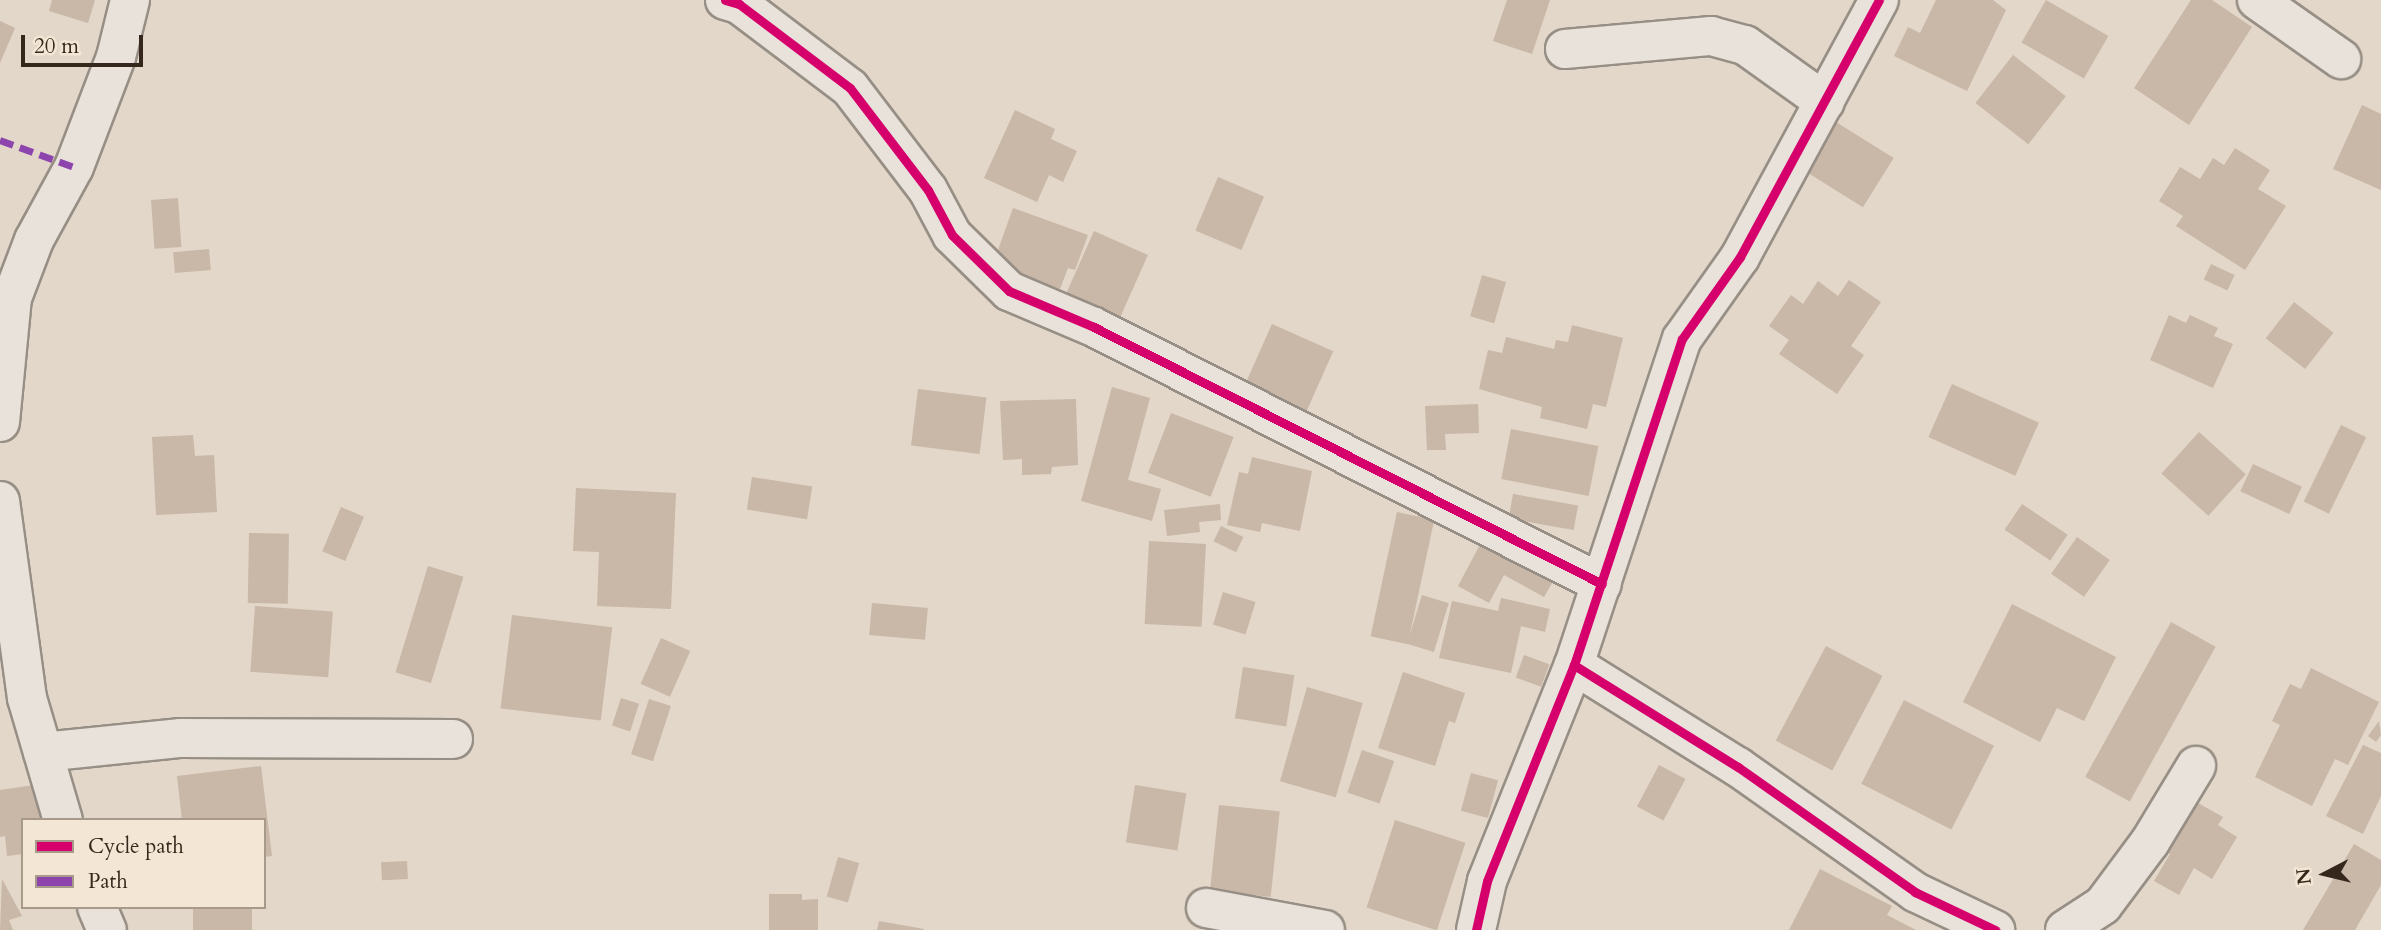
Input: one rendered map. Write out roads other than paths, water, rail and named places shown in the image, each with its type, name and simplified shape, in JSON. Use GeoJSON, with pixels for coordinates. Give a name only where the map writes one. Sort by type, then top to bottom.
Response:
{"type":"FeatureCollection","features":[{"type":"Feature","properties":{"kind":"street"},"geometry":{"type":"LineString","coordinates":[[0,422],[12,298],[34,240],[74,167],[116,57],[130,0]]}},
{"type":"Feature","properties":{"kind":"street"},"geometry":{"type":"LineString","coordinates":[[725,0],[759,18],[850,88],[928,190],[952,235],[1009,291],[1094,327],[1602,584]]}},
{"type":"Feature","properties":{"kind":"street"},"geometry":{"type":"LineString","coordinates":[[1476,930],[1487,881],[1574,665],[1682,339],[1740,257],[1879,0]]}},
{"type":"Feature","properties":{"kind":"street"},"geometry":{"type":"LineString","coordinates":[[2257,0],[2341,59]]}},
{"type":"Feature","properties":{"kind":"street"},"geometry":{"type":"LineString","coordinates":[[1565,49],[1711,36],[1745,45],[1825,102]]}},
{"type":"Feature","properties":{"kind":"street"},"geometry":{"type":"LineString","coordinates":[[0,501],[14,700],[43,752],[62,818]]}},
{"type":"Feature","properties":{"kind":"street"},"geometry":{"type":"LineString","coordinates":[[1574,665],[1738,766],[1915,892],[1995,930]]}},
{"type":"Feature","properties":{"kind":"street"},"geometry":{"type":"LineString","coordinates":[[43,752],[181,738],[453,739]]}},
{"type":"Feature","properties":{"kind":"street"},"geometry":{"type":"LineString","coordinates":[[2066,930],[2103,905],[2150,842],[2196,766]]}},
{"type":"Feature","properties":{"kind":"street"},"geometry":{"type":"LineString","coordinates":[[1206,908],[1325,930]]}},
{"type":"Feature","properties":{"kind":"street"},"geometry":{"type":"LineString","coordinates":[[98,909],[107,930]]}}]}
